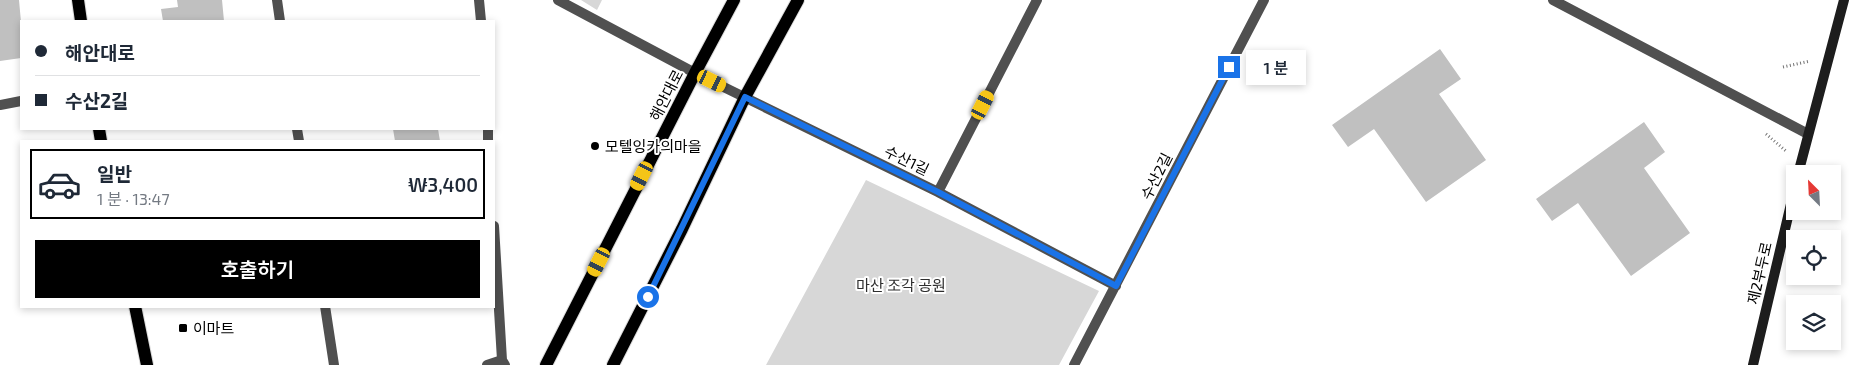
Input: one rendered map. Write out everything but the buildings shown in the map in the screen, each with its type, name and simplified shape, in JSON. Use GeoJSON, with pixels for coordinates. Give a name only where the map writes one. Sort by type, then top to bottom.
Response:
{"type":"FeatureCollection","features":[{"type":"Feature","properties":{"kind":"main road"},"geometry":{"type":"LineString","coordinates":[[78,0],[81,20]]}},
{"type":"Feature","properties":{"kind":"main road","name":"해안대로"},"geometry":{"type":"LineString","coordinates":[[546,365],[734,0]]}},
{"type":"Feature","properties":{"kind":"main road"},"geometry":{"type":"LineString","coordinates":[[613,365],[682,229],[745,97],[798,0]]}},
{"type":"Feature","properties":{"kind":"main road"},"geometry":{"type":"LineString","coordinates":[[1800,165],[1844,0]]}},
{"type":"Feature","properties":{"kind":"main road","name":"제2부두로"},"geometry":{"type":"LineString","coordinates":[[1753,365],[1787,220]]}},
{"type":"Feature","properties":{"kind":"main road"},"geometry":{"type":"LineString","coordinates":[[135,308],[147,365]]}},
{"type":"Feature","properties":{"kind":"street"},"geometry":{"type":"LineString","coordinates":[[276,0],[280,20]]}},
{"type":"Feature","properties":{"kind":"street"},"geometry":{"type":"LineString","coordinates":[[479,0],[481,20]]}},
{"type":"Feature","properties":{"kind":"street","name":"수산1길"},"geometry":{"type":"LineString","coordinates":[[558,0],[695,73],[938,192],[1037,0]]}},
{"type":"Feature","properties":{"kind":"street","name":"수산2길"},"geometry":{"type":"LineString","coordinates":[[1074,365],[1264,0]]}},
{"type":"Feature","properties":{"kind":"street"},"geometry":{"type":"LineString","coordinates":[[1553,0],[1808,134]]}},
{"type":"Feature","properties":{"kind":"street"},"geometry":{"type":"LineString","coordinates":[[0,104],[20,101]]}},
{"type":"Feature","properties":{"kind":"street"},"geometry":{"type":"LineString","coordinates":[[938,192],[1116,286]]}},
{"type":"Feature","properties":{"kind":"street"},"geometry":{"type":"LineString","coordinates":[[487,365],[504,362],[495,240]]}},
{"type":"Feature","properties":{"kind":"street"},"geometry":{"type":"LineString","coordinates":[[325,308],[334,365]]}},
{"type":"Feature","properties":{"kind":"path"},"geometry":{"type":"LineString","coordinates":[[1783,67],[1811,60]]}},
{"type":"Feature","properties":{"kind":"green space"},"geometry":{"type":"Polygon","coordinates":[[[581,0],[602,0],[597,10],[581,0]]]}},
{"type":"Feature","properties":{"kind":"green space","name":"마산 조각 공원"},"geometry":{"type":"Polygon","coordinates":[[[866,180],[1099,291],[1059,365],[766,365],[866,180]]]}},
{"type":"Feature","properties":{"kind":"place","name":"모텔잉카의마을"},"geometry":{"type":"Point","coordinates":[595,146]}},
{"type":"Feature","properties":{"kind":"place","name":"이마트"},"geometry":{"type":"Point","coordinates":[183,328]}},
{"type":"Feature","properties":{"kind":"route"},"geometry":{"type":"LineString","coordinates":[[648,297],[745,97],[938,192],[1116,286],[1229,67]]}}]}
